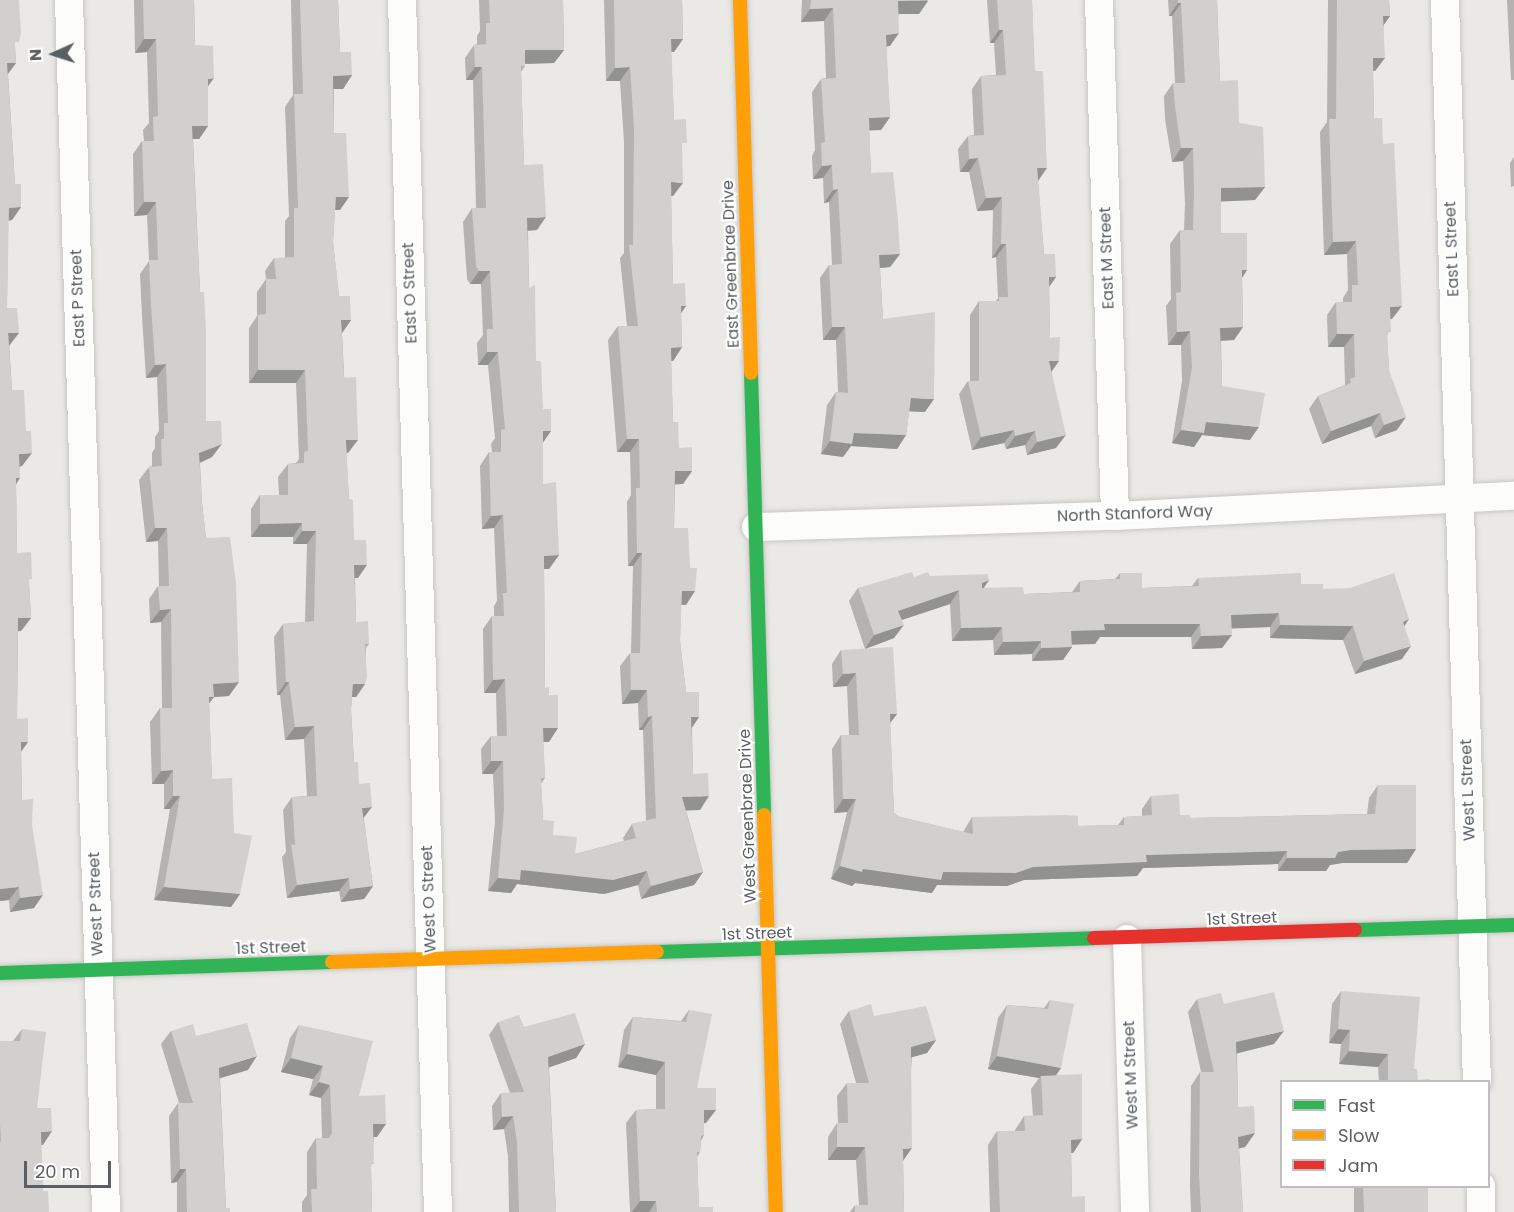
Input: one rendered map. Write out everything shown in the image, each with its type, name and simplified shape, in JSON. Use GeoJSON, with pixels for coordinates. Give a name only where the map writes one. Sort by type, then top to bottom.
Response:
{"type":"FeatureCollection","features":[{"type":"Feature","properties":{"kind":"street","name":"East P Street"},"geometry":{"type":"LineString","coordinates":[[69,0],[87,597]]}},
{"type":"Feature","properties":{"kind":"street","name":"East O Street"},"geometry":{"type":"LineString","coordinates":[[402,0],[419,586]]}},
{"type":"Feature","properties":{"kind":"street","name":"East Greenbrae Drive"},"geometry":{"type":"LineString","coordinates":[[740,0],[756,527]]}},
{"type":"Feature","properties":{"kind":"street","name":"East M Street"},"geometry":{"type":"LineString","coordinates":[[1099,0],[1115,516]]}},
{"type":"Feature","properties":{"kind":"street","name":"East L Street"},"geometry":{"type":"LineString","coordinates":[[1444,0],[1460,499]]}},
{"type":"Feature","properties":{"kind":"street","name":"North Stanford Way"},"geometry":{"type":"LineString","coordinates":[[756,527],[1115,516],[1514,496]]}},
{"type":"Feature","properties":{"kind":"street","name":"West L Street"},"geometry":{"type":"LineString","coordinates":[[1460,499],[1477,1080]]}},
{"type":"Feature","properties":{"kind":"street","name":"West Greenbrae Drive"},"geometry":{"type":"LineString","coordinates":[[756,527],[776,1212]]}},
{"type":"Feature","properties":{"kind":"street","name":"West O Street"},"geometry":{"type":"LineString","coordinates":[[419,586],[438,1212]]}},
{"type":"Feature","properties":{"kind":"street","name":"West P Street"},"geometry":{"type":"LineString","coordinates":[[87,597],[106,1212]]}},
{"type":"Feature","properties":{"kind":"street","name":"1st Street"},"geometry":{"type":"LineString","coordinates":[[0,973],[1514,925]]}},
{"type":"Feature","properties":{"kind":"street","name":"West M Street"},"geometry":{"type":"LineString","coordinates":[[1127,939],[1135,1212]]}},
{"type":"Feature","properties":{"kind":"street"},"geometry":{"type":"LineString","coordinates":[[1480,1188],[1481,1212]]}},
{"type":"Feature","properties":{"kind":"building"},"geometry":{"type":"Polygon","coordinates":[[[0,0],[19,0],[21,33],[19,42],[15,42],[16,63],[7,63],[15,184],[21,184],[21,207],[9,208],[7,308],[17,308],[19,333],[8,333],[12,390],[24,390],[26,431],[31,431],[32,453],[19,454],[20,478],[16,478],[17,553],[31,552],[32,579],[29,579],[31,618],[18,618],[17,719],[28,718],[28,742],[21,742],[22,800],[33,799],[32,825],[43,895],[20,898],[19,887],[0,889],[0,0]]]}},
{"type":"Feature","properties":{"kind":"building"},"geometry":{"type":"Polygon","coordinates":[[[143,0],[194,0],[195,45],[213,46],[214,78],[208,79],[208,126],[192,126],[200,292],[204,292],[206,331],[206,421],[221,421],[222,444],[199,453],[206,538],[230,537],[236,583],[239,682],[213,684],[214,697],[209,697],[212,779],[232,778],[234,833],[252,836],[240,894],[164,887],[180,796],[173,796],[173,770],[161,771],[160,708],[172,708],[171,609],[160,610],[158,586],[169,586],[167,528],[155,528],[149,467],[162,466],[161,439],[164,439],[164,423],[168,423],[166,364],[155,365],[151,304],[149,260],[158,260],[156,202],[144,202],[142,141],[154,141],[153,117],[158,116],[156,39],[144,39],[143,0]]]}},
{"type":"Feature","properties":{"kind":"building"},"geometry":{"type":"Polygon","coordinates":[[[300,0],[338,0],[340,52],[351,52],[352,75],[333,76],[334,133],[346,133],[349,197],[336,197],[333,242],[339,296],[350,296],[351,320],[341,320],[344,378],[356,377],[358,440],[346,440],[349,499],[353,500],[354,540],[366,540],[367,565],[354,565],[356,622],[368,621],[369,644],[365,644],[367,677],[365,684],[353,684],[351,709],[354,762],[358,762],[359,784],[370,783],[372,807],[362,808],[373,886],[350,889],[349,878],[297,885],[291,844],[295,845],[292,797],[317,796],[314,726],[295,727],[289,682],[286,682],[283,624],[314,621],[316,531],[302,531],[302,523],[260,524],[260,495],[288,495],[288,464],[304,463],[304,452],[308,451],[305,370],[258,370],[258,315],[266,314],[266,279],[276,279],[274,258],[294,257],[294,208],[298,208],[294,94],[303,94],[300,0]]]}},
{"type":"Feature","properties":{"kind":"building"},"geometry":{"type":"Polygon","coordinates":[[[489,0],[563,0],[564,50],[525,50],[525,66],[521,66],[524,165],[543,164],[546,217],[527,218],[529,288],[535,285],[536,361],[541,361],[543,409],[551,409],[551,431],[543,431],[543,484],[556,482],[559,555],[544,556],[545,688],[549,687],[549,695],[558,695],[558,728],[543,728],[545,778],[541,778],[543,820],[554,821],[553,835],[577,837],[575,854],[636,838],[632,824],[656,818],[652,716],[648,717],[647,690],[631,690],[630,653],[640,653],[642,553],[637,553],[636,488],[640,488],[639,439],[627,439],[618,326],[638,326],[629,245],[633,245],[634,129],[630,67],[615,68],[614,0],[682,0],[683,39],[671,39],[674,120],[686,119],[687,143],[682,143],[683,183],[671,182],[673,284],[685,283],[686,306],[681,306],[682,347],[671,348],[673,422],[678,422],[679,448],[692,447],[692,471],[675,471],[674,528],[688,528],[690,568],[697,568],[695,591],[682,591],[680,641],[686,692],[699,692],[699,717],[691,717],[693,774],[708,773],[709,796],[682,797],[703,872],[651,886],[647,871],[613,880],[521,870],[520,880],[498,878],[504,809],[503,761],[491,761],[491,736],[507,736],[505,679],[493,680],[492,616],[504,616],[503,593],[507,593],[503,515],[491,516],[489,452],[501,452],[501,430],[505,429],[498,352],[487,352],[487,329],[493,329],[490,271],[479,271],[476,266],[472,208],[486,208],[482,67],[475,67],[474,45],[486,44],[486,23],[490,23],[489,0]]]}},
{"type":"Feature","properties":{"kind":"building"},"geometry":{"type":"Polygon","coordinates":[[[811,0],[928,0],[898,1],[899,33],[886,35],[890,117],[869,118],[871,173],[893,172],[898,220],[900,254],[879,255],[883,319],[935,312],[934,399],[911,398],[906,435],[854,433],[852,444],[830,441],[836,392],[848,393],[845,327],[832,327],[829,265],[842,264],[838,189],[833,190],[832,165],[822,166],[821,143],[825,142],[821,79],[836,78],[833,8],[810,9],[811,0]]]}},
{"type":"Feature","properties":{"kind":"building"},"geometry":{"type":"Polygon","coordinates":[[[997,0],[1032,0],[1035,71],[1043,71],[1047,168],[1037,168],[1044,254],[1055,254],[1056,277],[1049,277],[1050,338],[1060,337],[1059,361],[1049,361],[1066,435],[1037,442],[1035,431],[1015,436],[1014,430],[981,437],[968,381],[979,381],[979,301],[999,301],[999,297],[1008,297],[1006,244],[1001,244],[1002,197],[986,198],[978,158],[969,159],[968,136],[984,135],[981,76],[1006,75],[1003,30],[999,30],[997,0]]]}},
{"type":"Feature","properties":{"kind":"building"},"geometry":{"type":"Polygon","coordinates":[[[1178,0],[1217,0],[1220,81],[1238,80],[1239,123],[1263,127],[1265,187],[1221,188],[1221,233],[1247,233],[1247,270],[1242,270],[1243,327],[1220,328],[1222,386],[1265,393],[1259,427],[1206,422],[1204,433],[1181,430],[1192,368],[1190,331],[1177,332],[1176,293],[1181,292],[1180,230],[1193,230],[1194,191],[1193,148],[1181,148],[1173,83],[1185,83],[1181,3],[1178,3],[1178,0]]]}},
{"type":"Feature","properties":{"kind":"building"},"geometry":{"type":"Polygon","coordinates":[[[1337,0],[1389,0],[1390,16],[1383,16],[1385,58],[1373,58],[1374,118],[1382,118],[1383,144],[1394,143],[1402,306],[1390,307],[1391,332],[1387,332],[1389,370],[1406,417],[1384,425],[1380,413],[1331,431],[1318,396],[1351,383],[1350,379],[1355,377],[1354,334],[1337,334],[1336,302],[1352,302],[1352,285],[1358,285],[1356,241],[1333,242],[1329,119],[1336,119],[1337,0]]]}},
{"type":"Feature","properties":{"kind":"building"},"geometry":{"type":"Polygon","coordinates":[[[912,572],[914,577],[928,572],[930,576],[988,574],[989,580],[982,583],[982,588],[1023,587],[1024,594],[1080,592],[1080,581],[1120,579],[1120,573],[1142,573],[1142,588],[1199,586],[1198,578],[1301,573],[1301,584],[1323,584],[1323,589],[1350,588],[1394,573],[1409,619],[1403,622],[1411,646],[1364,661],[1353,626],[1280,625],[1279,613],[1231,615],[1232,635],[1201,636],[1200,624],[1104,624],[1105,630],[1071,631],[1072,647],[1041,648],[1041,641],[1003,642],[1002,627],[961,628],[959,590],[898,611],[904,625],[874,635],[858,588],[912,572]]]}},
{"type":"Feature","properties":{"kind":"building"},"geometry":{"type":"Polygon","coordinates":[[[893,647],[897,714],[890,714],[894,813],[900,817],[973,834],[972,817],[1066,815],[1078,816],[1078,826],[1124,825],[1124,817],[1152,815],[1151,796],[1179,794],[1180,815],[1190,815],[1190,818],[1375,814],[1378,785],[1416,785],[1416,849],[1351,850],[1338,852],[1335,858],[1287,858],[1287,851],[1146,855],[1147,862],[1033,867],[1016,873],[943,872],[941,880],[863,869],[862,872],[840,866],[856,799],[843,799],[841,735],[859,735],[856,673],[843,674],[841,650],[893,647]]]}},
{"type":"Feature","properties":{"kind":"building"},"geometry":{"type":"Polygon","coordinates":[[[1341,991],[1420,997],[1414,1069],[1417,1069],[1418,1080],[1388,1080],[1388,1054],[1349,1051],[1350,1030],[1338,1029],[1341,991]]]}},
{"type":"Feature","properties":{"kind":"building"},"geometry":{"type":"Polygon","coordinates":[[[1274,992],[1284,1031],[1236,1042],[1238,1107],[1254,1106],[1255,1133],[1238,1137],[1243,1212],[1201,1212],[1200,1072],[1214,1072],[1197,999],[1221,993],[1224,1004],[1274,992]]]}},
{"type":"Feature","properties":{"kind":"building"},"geometry":{"type":"Polygon","coordinates":[[[1050,1000],[1074,1004],[1061,1068],[997,1056],[1007,1005],[1048,1009],[1050,1000]]]}},
{"type":"Feature","properties":{"kind":"building"},"geometry":{"type":"Polygon","coordinates":[[[871,1004],[874,1016],[926,1006],[936,1040],[911,1047],[912,1148],[903,1149],[904,1212],[855,1212],[855,1205],[868,1205],[865,1147],[837,1147],[837,1123],[848,1123],[847,1083],[869,1083],[849,1011],[871,1004]]]}},
{"type":"Feature","properties":{"kind":"building"},"geometry":{"type":"Polygon","coordinates":[[[689,1010],[712,1014],[697,1088],[716,1088],[716,1110],[704,1110],[704,1135],[701,1136],[700,1152],[697,1152],[699,1207],[713,1207],[713,1212],[657,1212],[656,1201],[640,1201],[636,1110],[665,1109],[665,1062],[627,1054],[633,1017],[686,1022],[689,1010]]]}},
{"type":"Feature","properties":{"kind":"building"},"geometry":{"type":"Polygon","coordinates":[[[575,1013],[585,1044],[548,1057],[556,1212],[519,1212],[517,1142],[513,1116],[502,1117],[501,1093],[524,1092],[498,1022],[519,1015],[524,1027],[575,1013]]]}},
{"type":"Feature","properties":{"kind":"building"},"geometry":{"type":"Polygon","coordinates":[[[247,1023],[257,1056],[219,1068],[226,1208],[230,1208],[230,1212],[187,1212],[186,1169],[180,1169],[178,1103],[193,1103],[171,1031],[193,1024],[196,1036],[247,1023]]]}},
{"type":"Feature","properties":{"kind":"building"},"geometry":{"type":"Polygon","coordinates":[[[299,1025],[373,1041],[359,1096],[385,1095],[386,1124],[373,1124],[372,1212],[312,1212],[311,1189],[317,1189],[316,1138],[329,1138],[332,1133],[330,1085],[319,1082],[323,1066],[291,1058],[299,1025]]]}},
{"type":"Feature","properties":{"kind":"building"},"geometry":{"type":"Polygon","coordinates":[[[22,1029],[46,1032],[37,1108],[51,1108],[52,1131],[41,1132],[43,1191],[48,1191],[49,1212],[0,1212],[0,1041],[20,1041],[22,1029]]]}},
{"type":"Feature","properties":{"kind":"building"},"geometry":{"type":"Polygon","coordinates":[[[1082,1074],[1082,1139],[1071,1140],[1072,1197],[1085,1196],[1085,1212],[1000,1212],[997,1131],[1025,1131],[1024,1116],[1043,1115],[1041,1076],[1082,1074]]]}},
{"type":"Feature","properties":{"kind":"building"},"geometry":{"type":"Polygon","coordinates":[[[1363,1188],[1428,1188],[1428,1212],[1364,1212],[1363,1188]]]}},
{"type":"Feature","properties":{"kind":"traffic: fast"},"geometry":{"type":"LineString","coordinates":[[751,373],[764,815]]}},
{"type":"Feature","properties":{"kind":"traffic: fast"},"geometry":{"type":"LineString","coordinates":[[1355,930],[1514,925]]}},
{"type":"Feature","properties":{"kind":"traffic: fast"},"geometry":{"type":"LineString","coordinates":[[657,952],[1094,938]]}},
{"type":"Feature","properties":{"kind":"traffic: fast"},"geometry":{"type":"LineString","coordinates":[[0,973],[332,962]]}},
{"type":"Feature","properties":{"kind":"traffic: slow"},"geometry":{"type":"LineString","coordinates":[[740,0],[751,373]]}},
{"type":"Feature","properties":{"kind":"traffic: slow"},"geometry":{"type":"LineString","coordinates":[[764,815],[776,1212]]}},
{"type":"Feature","properties":{"kind":"traffic: slow"},"geometry":{"type":"LineString","coordinates":[[332,962],[657,952]]}},
{"type":"Feature","properties":{"kind":"traffic: jam"},"geometry":{"type":"LineString","coordinates":[[1094,938],[1355,930]]}}]}
